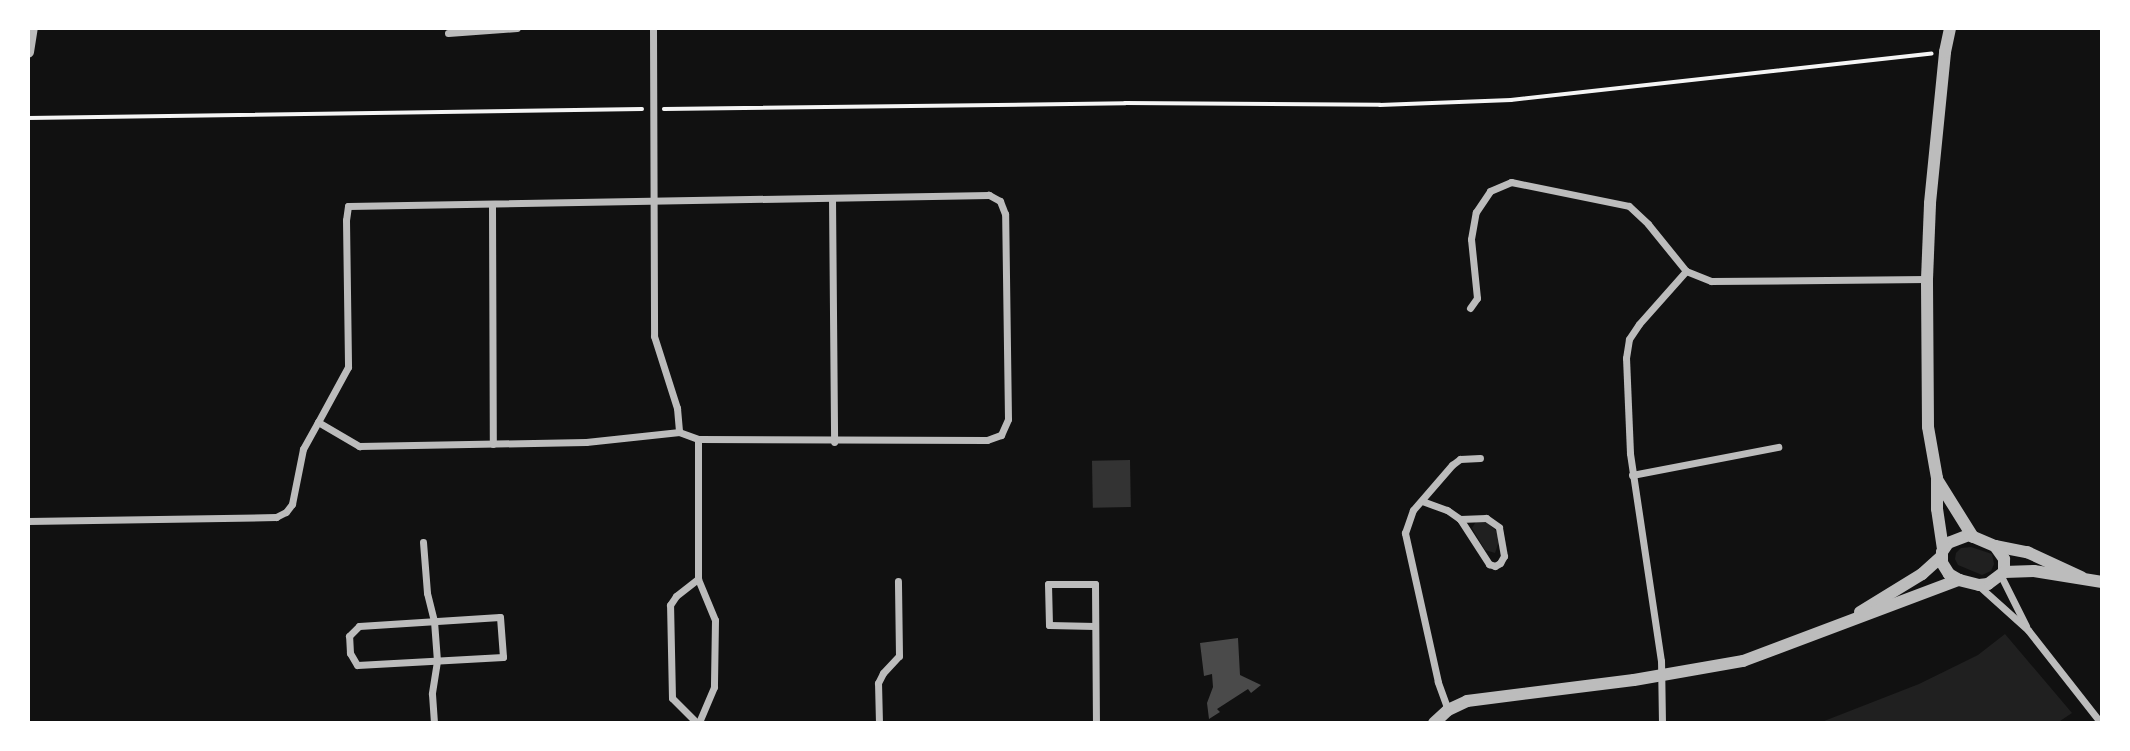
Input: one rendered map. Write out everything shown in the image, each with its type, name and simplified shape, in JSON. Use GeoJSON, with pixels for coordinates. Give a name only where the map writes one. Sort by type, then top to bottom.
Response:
{"type":"FeatureCollection","features":[{"type":"Feature","properties":{"kind":"street"},"geometry":{"type":"LineString","coordinates":[[28,52],[32,28]]}},
{"type":"Feature","properties":{"kind":"street"},"geometry":{"type":"LineString","coordinates":[[448,33],[517,28]]}},
{"type":"Feature","properties":{"kind":"street"},"geometry":{"type":"LineString","coordinates":[[653,28],[654,336],[677,408],[679,432]]}},
{"type":"Feature","properties":{"kind":"street"},"geometry":{"type":"LineString","coordinates":[[1950,28],[1945,52],[1930,203],[1927,279],[1928,427],[1937,478],[1942,553],[1949,574],[1959,580],[1979,585],[2028,630],[2101,723]]}},
{"type":"Feature","properties":{"kind":"street"},"geometry":{"type":"LineString","coordinates":[[1470,309],[1477,298],[1471,239],[1476,212],[1490,191],[1511,182],[1629,206],[1648,224],[1686,271],[1696,277],[1725,281],[1927,279]]}},
{"type":"Feature","properties":{"kind":"street"},"geometry":{"type":"LineString","coordinates":[[28,521],[276,517],[292,504],[303,449],[348,367],[348,206],[989,195],[1000,201],[1005,214],[1008,419],[1001,435],[987,440],[834,442],[698,439],[679,432],[586,442],[359,446],[318,422]]}},
{"type":"Feature","properties":{"kind":"street"},"geometry":{"type":"LineString","coordinates":[[832,198],[834,442]]}},
{"type":"Feature","properties":{"kind":"street"},"geometry":{"type":"LineString","coordinates":[[492,205],[493,444]]}},
{"type":"Feature","properties":{"kind":"street"},"geometry":{"type":"LineString","coordinates":[[1662,723],[1662,675],[1632,475],[1626,348],[1639,324],[1686,271]]}},
{"type":"Feature","properties":{"kind":"street"},"geometry":{"type":"LineString","coordinates":[[698,439],[698,579],[715,620],[714,687],[699,723],[672,698],[670,606],[676,596],[698,579]]}},
{"type":"Feature","properties":{"kind":"street"},"geometry":{"type":"LineString","coordinates":[[1632,475],[1778,447]]}},
{"type":"Feature","properties":{"kind":"street"},"geometry":{"type":"LineString","coordinates":[[1448,710],[1438,682],[1405,533],[1413,510],[1460,459],[1480,458]]}},
{"type":"Feature","properties":{"kind":"street"},"geometry":{"type":"LineString","coordinates":[[1937,478],[1973,537]]}},
{"type":"Feature","properties":{"kind":"street"},"geometry":{"type":"LineString","coordinates":[[1422,501],[1447,510],[1460,519],[1489,564],[1495,566],[1500,563],[1504,556],[1503,535],[1499,527],[1486,518],[1460,519]]}},
{"type":"Feature","properties":{"kind":"street"},"geometry":{"type":"LineString","coordinates":[[1844,623],[1942,553],[1955,538],[1973,537],[1995,546],[2026,552],[2081,577]]}},
{"type":"Feature","properties":{"kind":"street"},"geometry":{"type":"LineString","coordinates":[[423,542],[437,661],[432,694],[434,723]]}},
{"type":"Feature","properties":{"kind":"street"},"geometry":{"type":"LineString","coordinates":[[1995,546],[2004,559],[2003,574],[2028,630]]}},
{"type":"Feature","properties":{"kind":"street"},"geometry":{"type":"LineString","coordinates":[[1979,585],[2003,574],[2034,571],[2102,582]]}},
{"type":"Feature","properties":{"kind":"street"},"geometry":{"type":"LineString","coordinates":[[1434,723],[1448,710],[1467,701],[1662,675],[1743,661],[1959,580]]}},
{"type":"Feature","properties":{"kind":"street"},"geometry":{"type":"LineString","coordinates":[[879,723],[878,683],[883,673],[899,656],[898,581]]}},
{"type":"Feature","properties":{"kind":"street"},"geometry":{"type":"LineString","coordinates":[[1094,626],[1049,625],[1048,584],[1095,584],[1096,723]]}},
{"type":"Feature","properties":{"kind":"street"},"geometry":{"type":"LineString","coordinates":[[500,617],[503,657],[357,665],[350,653],[349,636],[359,626],[434,621],[500,617]]}},
{"type":"Feature","properties":{"kind":"path"},"geometry":{"type":"LineString","coordinates":[[28,118],[1125,103],[1380,105],[1511,100],[1945,52]]}},
{"type":"Feature","properties":{"kind":"shaded area"},"geometry":{"type":"Polygon","coordinates":[[[1130,460],[1131,507],[1093,508],[1092,461],[1130,460]]]}},
{"type":"Feature","properties":{"kind":"shaded area"},"geometry":{"type":"Polygon","coordinates":[[[1477,520],[1488,523],[1497,532],[1499,541],[1495,553],[1485,550],[1472,528],[1477,520]]]}},
{"type":"Feature","properties":{"kind":"shaded area"},"geometry":{"type":"Polygon","coordinates":[[[1971,547],[1992,554],[1994,564],[1991,571],[1982,575],[1958,565],[1956,553],[1961,548],[1971,547]]]}},
{"type":"Feature","properties":{"kind":"shaded area"},"geometry":{"type":"Polygon","coordinates":[[[2005,634],[2072,713],[2057,723],[1819,723],[1919,684],[1978,655],[2005,634]]]}},
{"type":"Feature","properties":{"kind":"building"},"geometry":{"type":"Polygon","coordinates":[[[1238,638],[1240,675],[1261,685],[1251,693],[1248,689],[1217,709],[1220,712],[1209,719],[1207,703],[1213,687],[1212,674],[1204,676],[1200,643],[1238,638]]]}}]}
